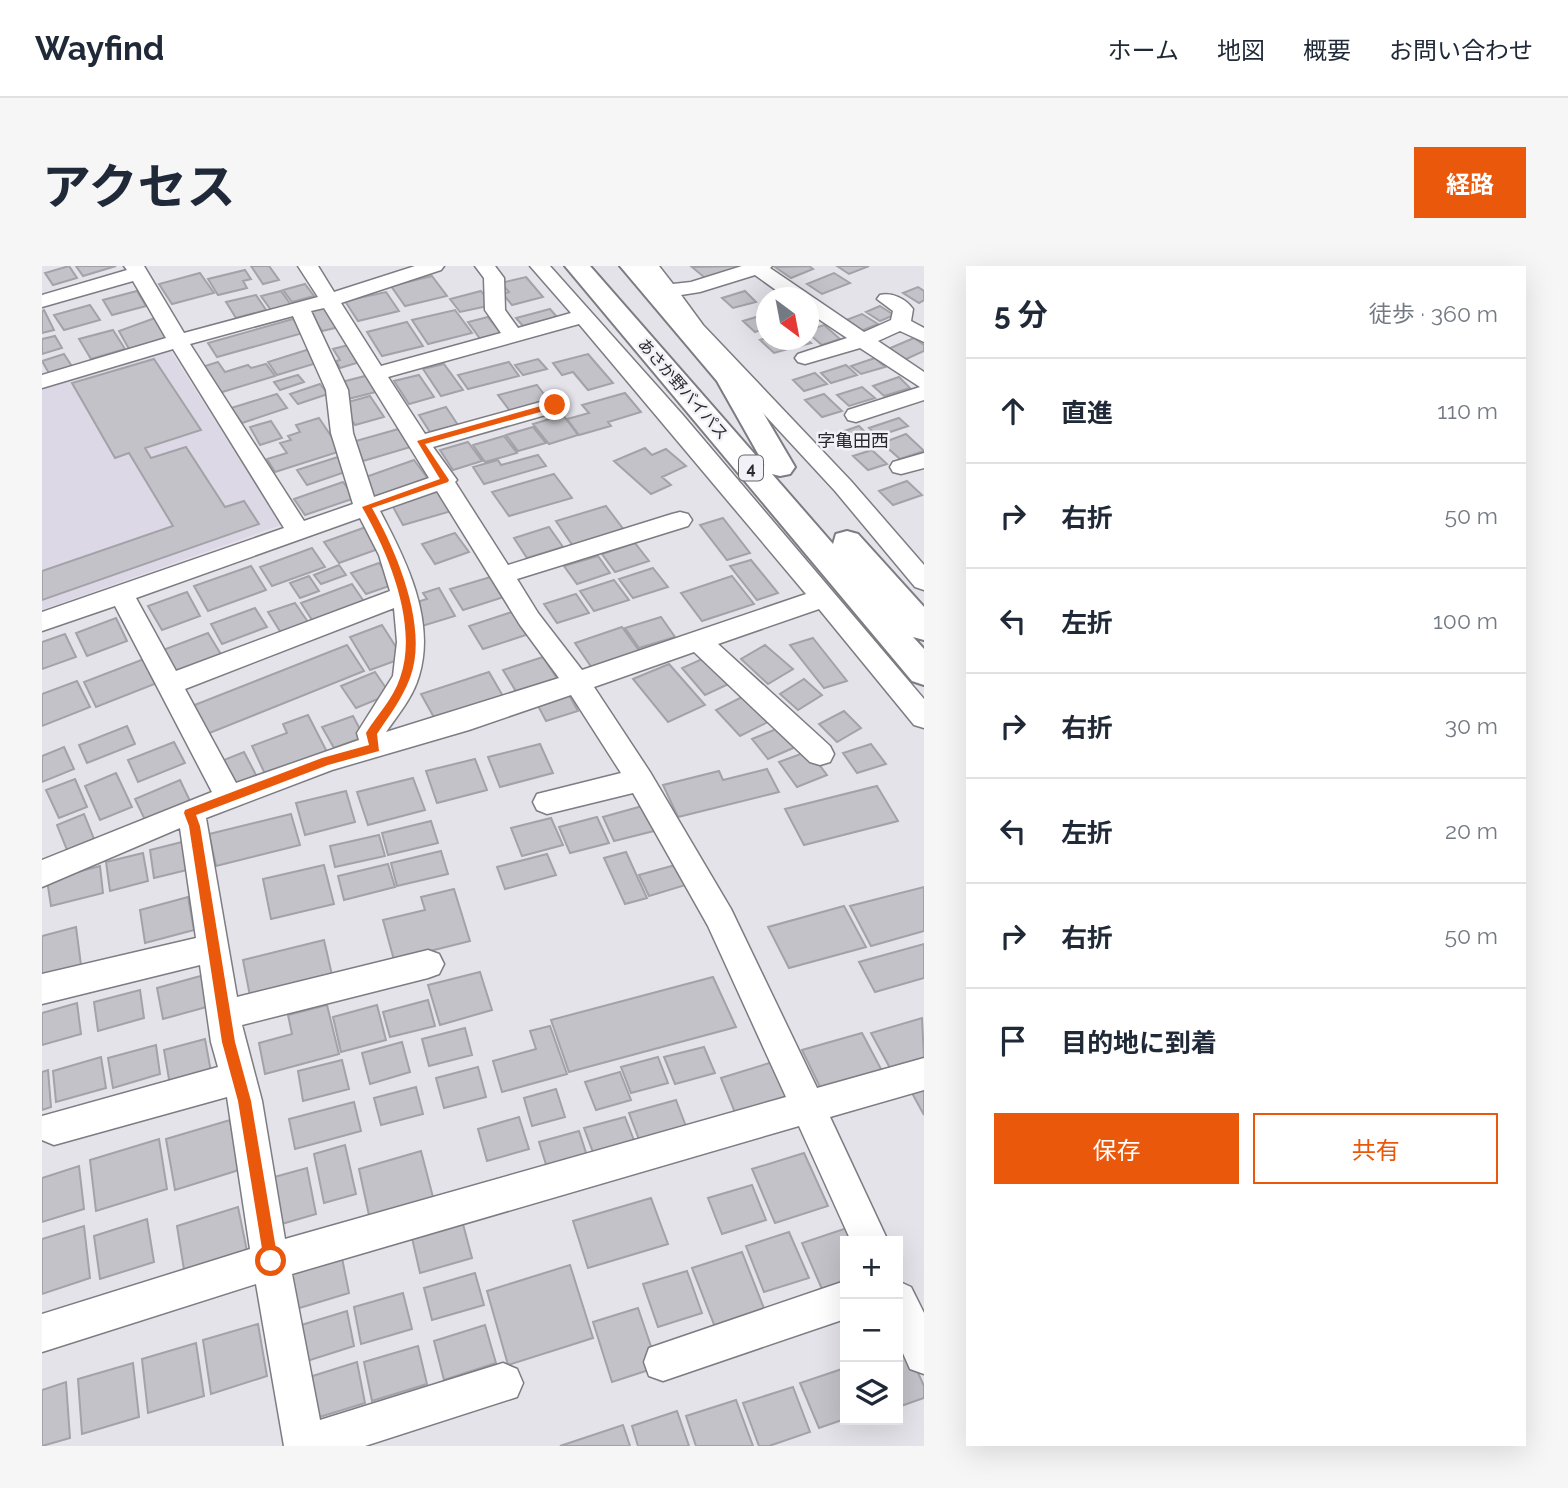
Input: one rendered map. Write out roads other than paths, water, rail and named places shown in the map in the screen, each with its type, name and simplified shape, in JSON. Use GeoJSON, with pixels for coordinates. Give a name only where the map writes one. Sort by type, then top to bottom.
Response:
{"type":"FeatureCollection","features":[{"type":"Feature","properties":{"kind":"highway","name":"あさか野バイパス"},"geometry":{"type":"LineString","coordinates":[[577,266],[924,672]]}},
{"type":"Feature","properties":{"kind":"highway","name":"あさか野バイパス"},"geometry":{"type":"LineString","coordinates":[[606,266],[924,628]]}},
{"type":"Feature","properties":{"kind":"highway"},"geometry":{"type":"LineString","coordinates":[[632,266],[729,378],[780,467]]}},
{"type":"Feature","properties":{"kind":"street"},"geometry":{"type":"LineString","coordinates":[[308,266],[445,480],[529,619],[576,681],[640,780],[720,918],[868,1236]]}},
{"type":"Feature","properties":{"kind":"street"},"geometry":{"type":"LineString","coordinates":[[42,382],[178,341],[330,300],[434,266]]}},
{"type":"Feature","properties":{"kind":"street"},"geometry":{"type":"LineString","coordinates":[[485,266],[494,278],[495,310],[513,336]]}},
{"type":"Feature","properties":{"kind":"street"},"geometry":{"type":"LineString","coordinates":[[540,266],[683,429],[924,718]]}},
{"type":"Feature","properties":{"kind":"street"},"geometry":{"type":"LineString","coordinates":[[649,266],[696,329],[920,572]]}},
{"type":"Feature","properties":{"kind":"street"},"geometry":{"type":"LineString","coordinates":[[668,290],[693,288],[758,267],[786,287]]}},
{"type":"Feature","properties":{"kind":"street"},"geometry":{"type":"LineString","coordinates":[[42,301],[136,269],[178,341],[298,530]]}},
{"type":"Feature","properties":{"kind":"street"},"geometry":{"type":"LineString","coordinates":[[887,299],[903,309],[901,323]]}},
{"type":"Feature","properties":{"kind":"street"},"geometry":{"type":"LineString","coordinates":[[299,308],[337,390],[342,433],[366,507],[382,534],[404,595],[410,642],[406,676],[396,697],[371,733],[375,748]]}},
{"type":"Feature","properties":{"kind":"street"},"geometry":{"type":"LineString","coordinates":[[819,310],[924,383]]}},
{"type":"Feature","properties":{"kind":"street"},"geometry":{"type":"LineString","coordinates":[[376,374],[584,316]]}},
{"type":"Feature","properties":{"kind":"street"},"geometry":{"type":"LineString","coordinates":[[901,323],[924,336]]}},
{"type":"Feature","properties":{"kind":"street"},"geometry":{"type":"LineString","coordinates":[[805,358],[863,340],[901,323]]}},
{"type":"Feature","properties":{"kind":"street"},"geometry":{"type":"LineString","coordinates":[[856,415],[924,393]]}},
{"type":"Feature","properties":{"kind":"street"},"geometry":{"type":"LineString","coordinates":[[420,443],[555,405]]}},
{"type":"Feature","properties":{"kind":"street"},"geometry":{"type":"LineString","coordinates":[[901,467],[924,460]]}},
{"type":"Feature","properties":{"kind":"street"},"geometry":{"type":"LineString","coordinates":[[42,622],[445,480]]}},
{"type":"Feature","properties":{"kind":"street"},"geometry":{"type":"LineString","coordinates":[[502,575],[680,520]]}},
{"type":"Feature","properties":{"kind":"street"},"geometry":{"type":"LineString","coordinates":[[122,595],[229,797]]}},
{"type":"Feature","properties":{"kind":"street"},"geometry":{"type":"LineString","coordinates":[[169,684],[404,595]]}},
{"type":"Feature","properties":{"kind":"street"},"geometry":{"type":"LineString","coordinates":[[42,874],[229,797],[326,761],[375,748],[823,598]]}},
{"type":"Feature","properties":{"kind":"street"},"geometry":{"type":"LineString","coordinates":[[698,640],[820,754]]}},
{"type":"Feature","properties":{"kind":"street"},"geometry":{"type":"LineString","coordinates":[[547,803],[640,780]]}},
{"type":"Feature","properties":{"kind":"street"},"geometry":{"type":"LineString","coordinates":[[189,813],[194,826],[224,1015],[244,1101],[304,1445],[503,1383]]}},
{"type":"Feature","properties":{"kind":"street"},"geometry":{"type":"LineString","coordinates":[[42,989],[214,948]]}},
{"type":"Feature","properties":{"kind":"street"},"geometry":{"type":"LineString","coordinates":[[224,1015],[428,964]]}},
{"type":"Feature","properties":{"kind":"street"},"geometry":{"type":"LineString","coordinates":[[42,1333],[271,1261],[924,1074]]}},
{"type":"Feature","properties":{"kind":"street"},"geometry":{"type":"LineString","coordinates":[[54,1128],[238,1078]]}},
{"type":"Feature","properties":{"kind":"street"},"geometry":{"type":"LineString","coordinates":[[663,1362],[840,1302]]}},
{"type":"Feature","properties":{"kind":"street"},"geometry":{"type":"LineString","coordinates":[[903,1311],[924,1355]]}},
{"type":"Feature","properties":{"kind":"district","name":"字亀田西"},"geometry":{"type":"Point","coordinates":[853,440]}}]}
